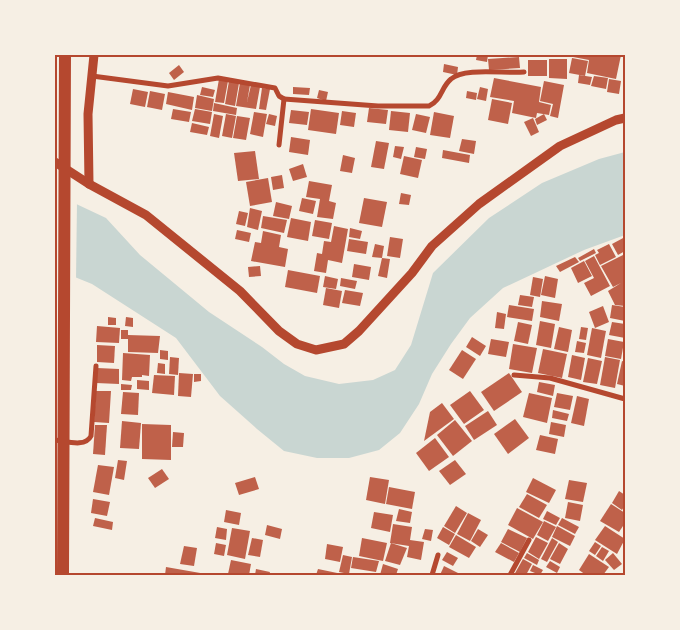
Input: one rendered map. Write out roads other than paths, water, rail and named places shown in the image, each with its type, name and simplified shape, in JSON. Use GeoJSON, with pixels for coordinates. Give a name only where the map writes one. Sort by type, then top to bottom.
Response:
{"type":"FeatureCollection","features":[{"type":"Feature","properties":{"kind":"main road"},"geometry":{"type":"LineString","coordinates":[[63,575],[65,55]]}},
{"type":"Feature","properties":{"kind":"street"},"geometry":{"type":"LineString","coordinates":[[89,184],[88,114],[94,55]]}},
{"type":"Feature","properties":{"kind":"street"},"geometry":{"type":"LineString","coordinates":[[92,76],[168,86],[218,78],[275,88],[279,96],[284,99],[378,106],[430,106],[436,103],[451,78],[467,72],[509,74],[524,72]]}},
{"type":"Feature","properties":{"kind":"street"},"geometry":{"type":"LineString","coordinates":[[279,145],[284,99]]}},
{"type":"Feature","properties":{"kind":"street"},"geometry":{"type":"LineString","coordinates":[[55,162],[89,184],[146,215],[240,292],[279,332],[297,344],[316,350],[344,344],[412,273],[432,246],[479,204],[560,146],[616,120],[625,118]]}},
{"type":"Feature","properties":{"kind":"street"},"geometry":{"type":"LineString","coordinates":[[55,440],[84,443],[89,441],[92,436],[96,366]]}},
{"type":"Feature","properties":{"kind":"street"},"geometry":{"type":"LineString","coordinates":[[514,374],[550,378],[625,399]]}},
{"type":"Feature","properties":{"kind":"street"},"geometry":{"type":"LineString","coordinates":[[510,575],[529,540]]}},
{"type":"Feature","properties":{"kind":"street"},"geometry":{"type":"LineString","coordinates":[[432,575],[438,554]]}}]}
